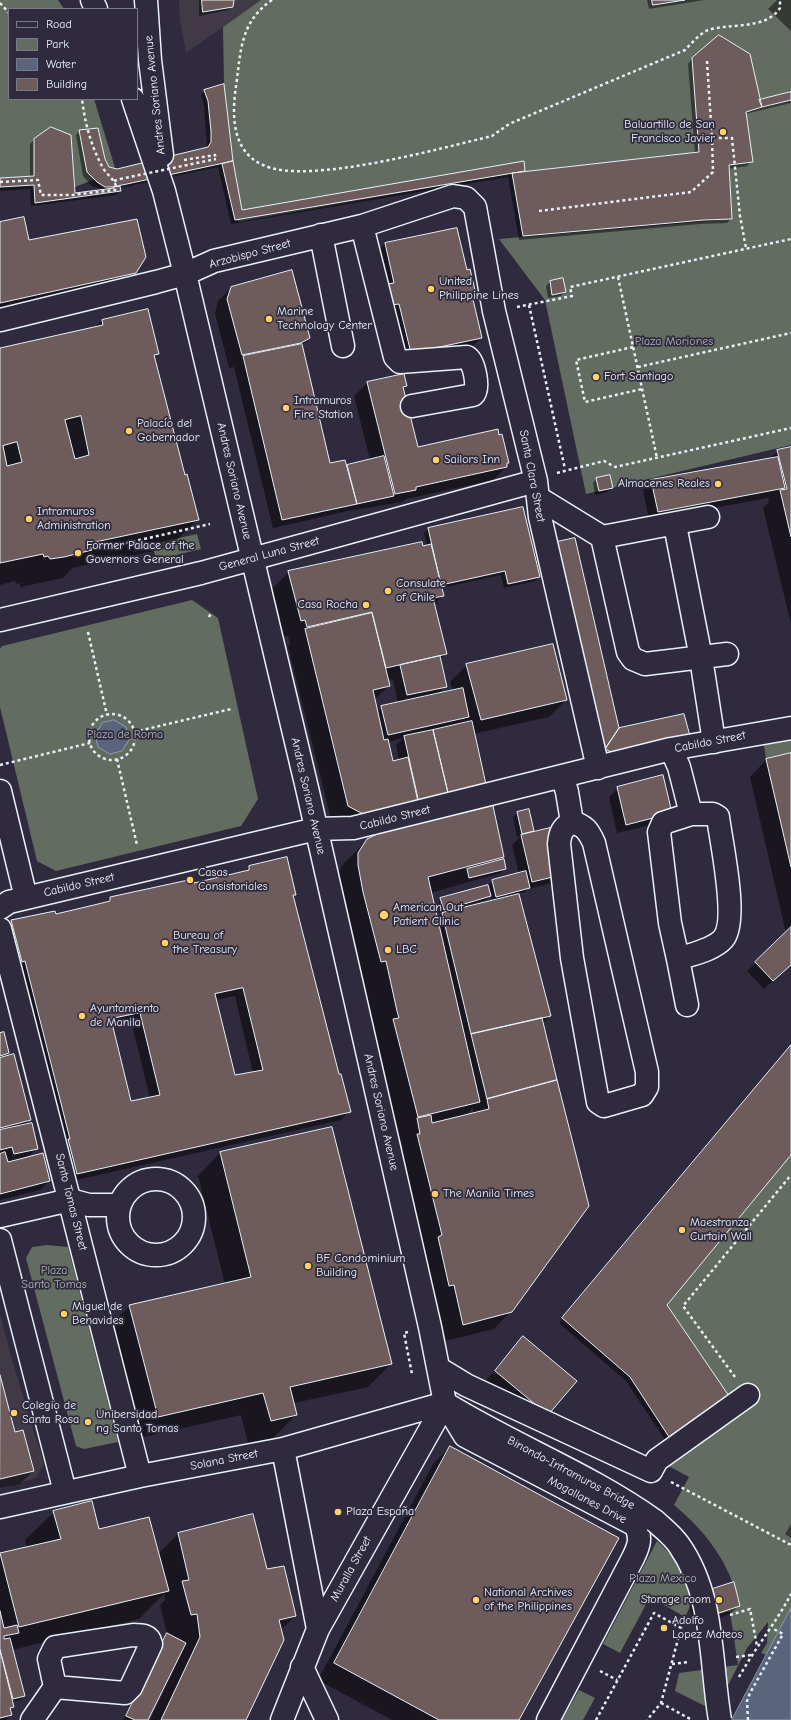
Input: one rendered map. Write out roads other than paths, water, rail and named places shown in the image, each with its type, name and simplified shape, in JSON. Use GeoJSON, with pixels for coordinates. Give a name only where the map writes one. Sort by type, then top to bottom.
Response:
{"type":"FeatureCollection","features":[{"type":"Feature","properties":{"kind":"street","name":"Andres Soriano Avenue"},"geometry":{"type":"LineString","coordinates":[[146,0],[150,60],[163,163],[164,190]]}},
{"type":"Feature","properties":{"kind":"street","name":"Andres Soriano Avenue"},"geometry":{"type":"LineString","coordinates":[[133,100],[164,190],[185,274],[316,829],[445,1403]]}},
{"type":"Feature","properties":{"kind":"street","name":"Arzobispo Street"},"geometry":{"type":"LineString","coordinates":[[0,320],[124,291],[185,274],[214,261],[362,226],[454,196]]}},
{"type":"Feature","properties":{"kind":"street","name":"Santa Clara Street"},"geometry":{"type":"LineString","coordinates":[[454,196],[466,198],[475,207],[494,311],[538,490],[540,516],[598,768]]}},
{"type":"Feature","properties":{"kind":"street"},"geometry":{"type":"LineString","coordinates":[[362,226],[395,357],[400,362],[467,357],[472,362],[477,387],[473,395],[412,406]]}},
{"type":"Feature","properties":{"kind":"street"},"geometry":{"type":"LineString","coordinates":[[321,235],[343,346]]}},
{"type":"Feature","properties":{"kind":"street"},"geometry":{"type":"LineString","coordinates":[[538,490],[602,537],[628,652],[633,659],[645,664],[727,654]]}},
{"type":"Feature","properties":{"kind":"street","name":"General Luna Street"},"geometry":{"type":"LineString","coordinates":[[0,620],[177,579],[252,559],[538,490]]}},
{"type":"Feature","properties":{"kind":"street"},"geometry":{"type":"LineString","coordinates":[[602,537],[708,518]]}},
{"type":"Feature","properties":{"kind":"street"},"geometry":{"type":"LineString","coordinates":[[675,524],[714,742]]}},
{"type":"Feature","properties":{"kind":"street","name":"Cabildo Street"},"geometry":{"type":"LineString","coordinates":[[0,908],[9,902],[316,829],[353,828],[563,778],[671,749],[791,728]]}},
{"type":"Feature","properties":{"kind":"street"},"geometry":{"type":"LineString","coordinates":[[671,749],[679,767],[691,814]]}},
{"type":"Feature","properties":{"kind":"street"},"geometry":{"type":"LineString","coordinates":[[563,778],[572,822]]}},
{"type":"Feature","properties":{"kind":"street"},"geometry":{"type":"LineString","coordinates":[[0,791],[26,898]]}},
{"type":"Feature","properties":{"kind":"street"},"geometry":{"type":"LineString","coordinates":[[678,959],[713,947],[724,938],[730,917],[718,817],[713,814],[691,814],[663,823],[658,832],[670,923],[687,1005]]}},
{"type":"Feature","properties":{"kind":"street"},"geometry":{"type":"LineString","coordinates":[[572,822],[582,825],[590,834],[594,843],[647,1072],[647,1087],[642,1094],[604,1106],[598,1102],[574,966],[559,844],[560,834],[563,827],[572,822]]}},
{"type":"Feature","properties":{"kind":"street","name":"Santo Tomas Street"},"geometry":{"type":"LineString","coordinates":[[0,929],[140,1476]]}},
{"type":"Feature","properties":{"kind":"street"},"geometry":{"type":"LineString","coordinates":[[0,1216],[70,1200],[89,1205],[119,1205]]}},
{"type":"Feature","properties":{"kind":"street"},"geometry":{"type":"LineString","coordinates":[[0,1240],[65,1492]]}},
{"type":"Feature","properties":{"kind":"street"},"geometry":{"type":"LineString","coordinates":[[438,1368],[466,1385],[651,1471],[657,1460],[748,1395]]}},
{"type":"Feature","properties":{"kind":"street","name":"Solana Street"},"geometry":{"type":"LineString","coordinates":[[0,1507],[140,1476],[283,1449],[445,1403]]}},
{"type":"Feature","properties":{"kind":"street","name":"Binondo-Intramuros Bridge"},"geometry":{"type":"LineString","coordinates":[[445,1403],[484,1428],[631,1504],[655,1521],[679,1545],[688,1560],[704,1604],[709,1625],[720,1720]]}},
{"type":"Feature","properties":{"kind":"street","name":"Muralla Street"},"geometry":{"type":"LineString","coordinates":[[282,1720],[318,1628],[445,1403]]}},
{"type":"Feature","properties":{"kind":"street","name":"Magallanes Drive"},"geometry":{"type":"LineString","coordinates":[[445,1403],[465,1436],[635,1525],[640,1536],[637,1550],[548,1720]]}},
{"type":"Feature","properties":{"kind":"street"},"geometry":{"type":"LineString","coordinates":[[283,1449],[318,1628]]}},
{"type":"Feature","properties":{"kind":"street"},"geometry":{"type":"LineString","coordinates":[[302,1667],[326,1720]]}},
{"type":"Feature","properties":{"kind":"street"},"geometry":{"type":"LineString","coordinates":[[32,1720],[55,1687]]}},
{"type":"Feature","properties":{"kind":"water"},"geometry":{"type":"Polygon","coordinates":[[[114,720],[126,727],[129,740],[122,751],[110,754],[98,747],[95,735],[102,723],[114,720]]]}},
{"type":"Feature","properties":{"kind":"water"},"geometry":{"type":"Polygon","coordinates":[[[791,1608],[791,1720],[732,1720],[791,1608]]]}},
{"type":"Feature","properties":{"kind":"place","name":"Baluartillo de San Francisco Javier"},"geometry":{"type":"Point","coordinates":[723,132]}},
{"type":"Feature","properties":{"kind":"place","name":"United Philippine Lines"},"geometry":{"type":"Point","coordinates":[431,289]}},
{"type":"Feature","properties":{"kind":"place","name":"Marine Technology Center"},"geometry":{"type":"Point","coordinates":[269,319]}},
{"type":"Feature","properties":{"kind":"place","name":"Fort Santiago"},"geometry":{"type":"Point","coordinates":[596,377]}},
{"type":"Feature","properties":{"kind":"place","name":"Intramuros Fire Station"},"geometry":{"type":"Point","coordinates":[286,408]}},
{"type":"Feature","properties":{"kind":"place","name":"Palacío del Gobernador"},"geometry":{"type":"Point","coordinates":[129,431]}},
{"type":"Feature","properties":{"kind":"place","name":"Sailors Inn"},"geometry":{"type":"Point","coordinates":[436,460]}},
{"type":"Feature","properties":{"kind":"place","name":"Almacenes Reales"},"geometry":{"type":"Point","coordinates":[718,484]}},
{"type":"Feature","properties":{"kind":"place","name":"Intramuros Administration"},"geometry":{"type":"Point","coordinates":[29,519]}},
{"type":"Feature","properties":{"kind":"place","name":"Former Palace of the Governors General"},"geometry":{"type":"Point","coordinates":[78,553]}},
{"type":"Feature","properties":{"kind":"place","name":"Consulate of Chile"},"geometry":{"type":"Point","coordinates":[388,591]}},
{"type":"Feature","properties":{"kind":"place","name":"Casa Rocha"},"geometry":{"type":"Point","coordinates":[366,605]}},
{"type":"Feature","properties":{"kind":"place","name":"Casas Consistoriales"},"geometry":{"type":"Point","coordinates":[190,880]}},
{"type":"Feature","properties":{"kind":"place","name":"American Out Patient Clinic"},"geometry":{"type":"Point","coordinates":[384,915]}},
{"type":"Feature","properties":{"kind":"place","name":"Bureau of the Treasury"},"geometry":{"type":"Point","coordinates":[165,943]}},
{"type":"Feature","properties":{"kind":"place","name":"LBC"},"geometry":{"type":"Point","coordinates":[388,950]}},
{"type":"Feature","properties":{"kind":"place","name":"Ayuntamiento de Manila"},"geometry":{"type":"Point","coordinates":[82,1016]}},
{"type":"Feature","properties":{"kind":"place","name":"The Manila Times"},"geometry":{"type":"Point","coordinates":[435,1194]}},
{"type":"Feature","properties":{"kind":"place","name":"Maestranza Curtain Wall"},"geometry":{"type":"Point","coordinates":[682,1230]}},
{"type":"Feature","properties":{"kind":"place","name":"BF Condominium Building"},"geometry":{"type":"Point","coordinates":[308,1266]}},
{"type":"Feature","properties":{"kind":"place","name":"Miguel de Benavides"},"geometry":{"type":"Point","coordinates":[64,1314]}},
{"type":"Feature","properties":{"kind":"place","name":"Colegio de Santa Rosa"},"geometry":{"type":"Point","coordinates":[14,1413]}},
{"type":"Feature","properties":{"kind":"place","name":"Unibersidad ng Santo Tomas"},"geometry":{"type":"Point","coordinates":[88,1422]}},
{"type":"Feature","properties":{"kind":"place","name":"Plaza España"},"geometry":{"type":"Point","coordinates":[338,1512]}},
{"type":"Feature","properties":{"kind":"place","name":"National Archives of the Philippines"},"geometry":{"type":"Point","coordinates":[476,1600]}},
{"type":"Feature","properties":{"kind":"place","name":"Storage room"},"geometry":{"type":"Point","coordinates":[719,1600]}},
{"type":"Feature","properties":{"kind":"place","name":"Adolfo Lopez Mateos"},"geometry":{"type":"Point","coordinates":[664,1628]}},
{"type":"Feature","properties":{"kind":"park label","name":"Plaza Moriones"},"geometry":{"type":"Point","coordinates":[674,342]}},
{"type":"Feature","properties":{"kind":"park label","name":"Plaza de Roma"},"geometry":{"type":"Point","coordinates":[125,735]}},
{"type":"Feature","properties":{"kind":"park label","name":"Plaza Santo Tomas"},"geometry":{"type":"Point","coordinates":[54,1278]}},
{"type":"Feature","properties":{"kind":"park label","name":"Plaza Mexico"},"geometry":{"type":"Point","coordinates":[663,1579]}}]}
